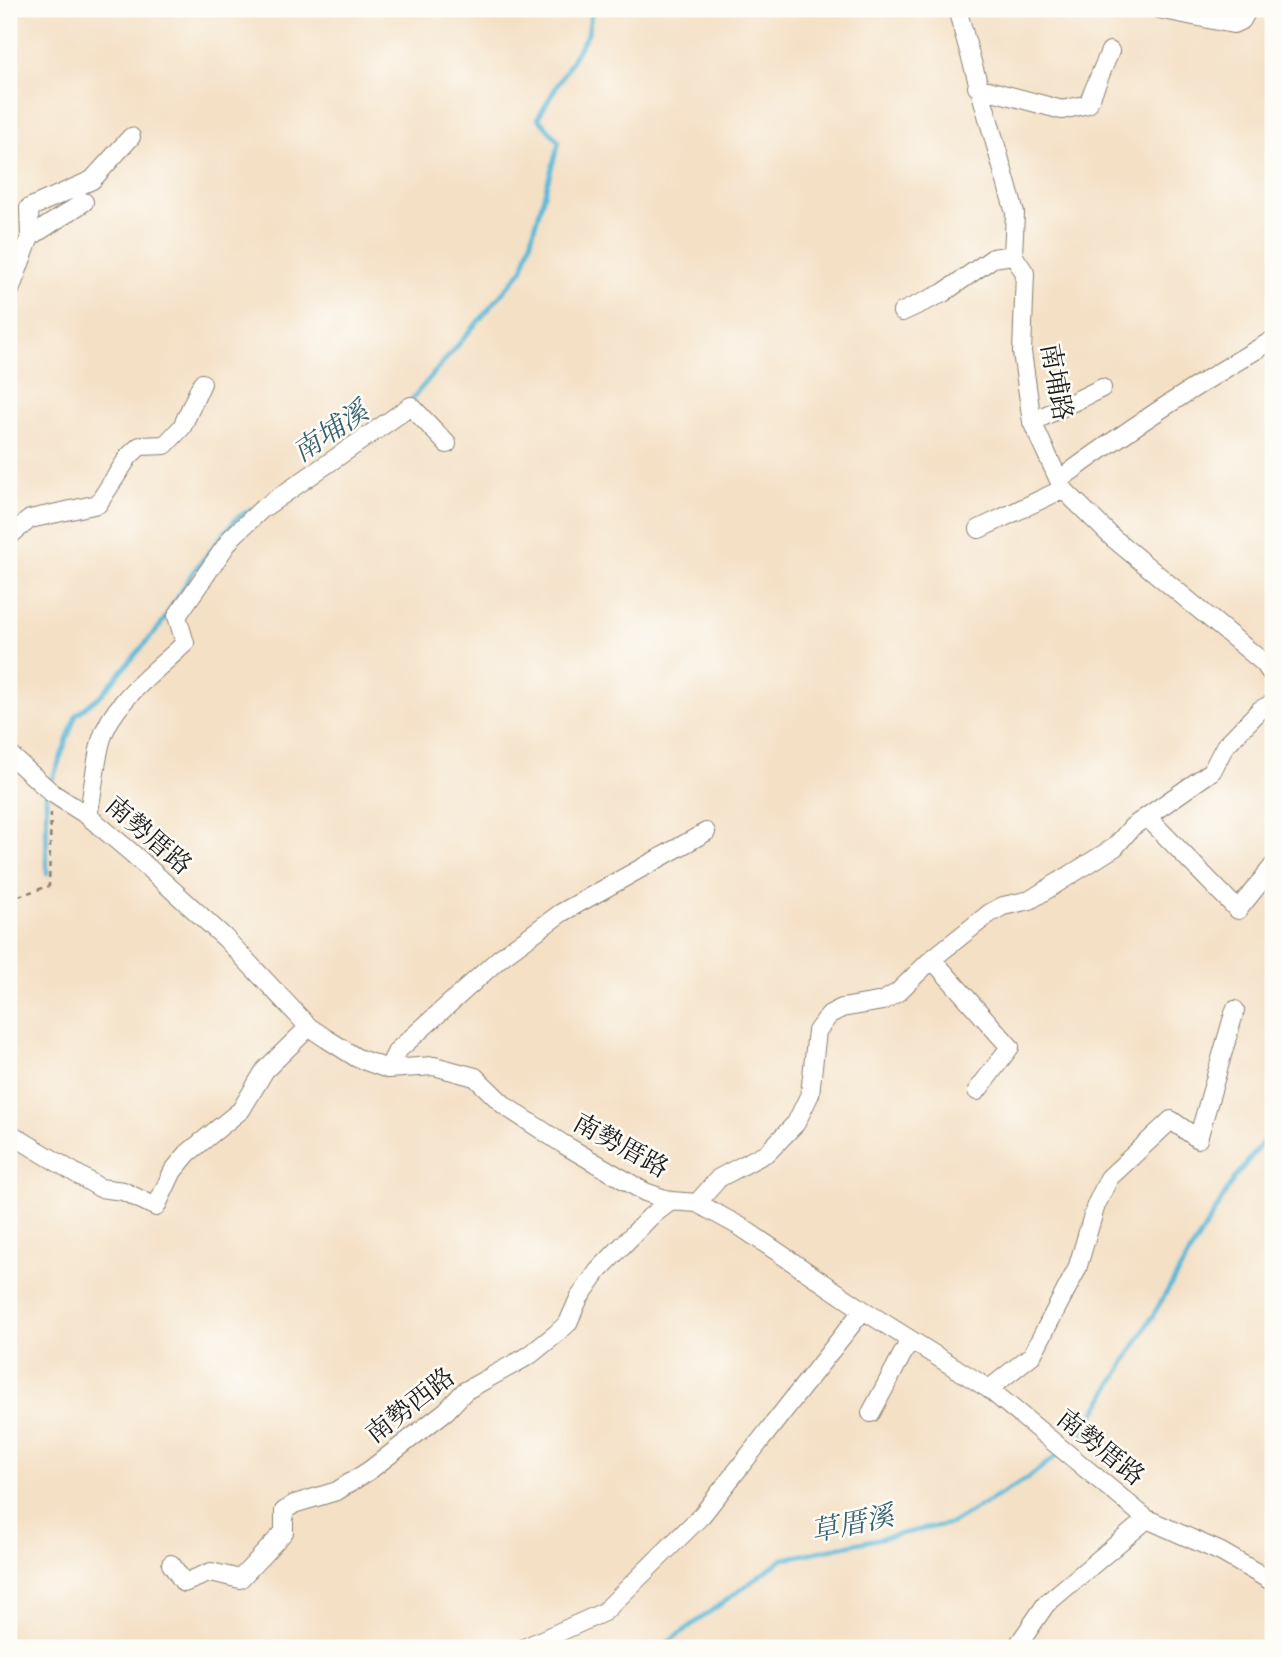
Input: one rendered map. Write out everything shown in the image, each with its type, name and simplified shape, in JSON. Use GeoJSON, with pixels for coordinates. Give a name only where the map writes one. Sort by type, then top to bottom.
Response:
{"type":"FeatureCollection","features":[{"type":"Feature","properties":{"kind":"street","name":"南埔路"},"geometry":{"type":"LineString","coordinates":[[957,9],[1015,213],[1013,255],[1025,273],[1022,352],[1032,422],[1061,484],[1113,538],[1264,663],[1273,676]]}},
{"type":"Feature","properties":{"kind":"street"},"geometry":{"type":"LineString","coordinates":[[1159,9],[1233,24],[1242,20],[1248,9]]}},
{"type":"Feature","properties":{"kind":"street"},"geometry":{"type":"LineString","coordinates":[[977,87],[1062,110],[1088,104],[1110,51]]}},
{"type":"Feature","properties":{"kind":"street"},"geometry":{"type":"LineString","coordinates":[[9,293],[30,237],[29,208],[92,180],[131,136]]}},
{"type":"Feature","properties":{"kind":"street"},"geometry":{"type":"LineString","coordinates":[[30,237],[84,202]]}},
{"type":"Feature","properties":{"kind":"street"},"geometry":{"type":"LineString","coordinates":[[902,312],[943,293],[993,258],[1013,255]]}},
{"type":"Feature","properties":{"kind":"street"},"geometry":{"type":"LineString","coordinates":[[978,529],[1061,484],[1141,420],[1216,371],[1273,340]]}},
{"type":"Feature","properties":{"kind":"street"},"geometry":{"type":"LineString","coordinates":[[9,536],[30,519],[98,504],[130,456],[141,446],[165,445],[182,427],[202,383]]}},
{"type":"Feature","properties":{"kind":"street"},"geometry":{"type":"LineString","coordinates":[[1032,422],[1102,388]]}},
{"type":"Feature","properties":{"kind":"street"},"geometry":{"type":"LineString","coordinates":[[88,816],[102,739],[111,719],[121,705],[185,643],[177,616],[232,537],[262,509],[411,406],[447,444]]}},
{"type":"Feature","properties":{"kind":"street"},"geometry":{"type":"LineString","coordinates":[[697,1203],[719,1178],[768,1152],[796,1122],[810,1094],[817,1031],[830,1014],[842,1008],[883,1001],[898,992],[932,959],[990,913],[1003,906],[1030,900],[1115,847],[1132,827],[1212,771],[1225,746],[1260,710],[1273,703]]}},
{"type":"Feature","properties":{"kind":"street","name":"南勢厝路"},"geometry":{"type":"LineString","coordinates":[[9,754],[52,793],[88,816],[225,938],[309,1027],[357,1058],[388,1069],[434,1066],[475,1077],[505,1105],[563,1144],[645,1192],[671,1201],[697,1203],[741,1227],[863,1310],[989,1389],[1147,1519],[1221,1552],[1273,1582]]}},
{"type":"Feature","properties":{"kind":"street"},"geometry":{"type":"LineString","coordinates":[[1148,818],[1238,910],[1273,866]]}},
{"type":"Feature","properties":{"kind":"street"},"geometry":{"type":"LineString","coordinates":[[388,1069],[397,1051],[510,950],[561,913],[706,832]]}},
{"type":"Feature","properties":{"kind":"street"},"geometry":{"type":"LineString","coordinates":[[932,959],[1010,1047],[977,1091]]}},
{"type":"Feature","properties":{"kind":"street"},"geometry":{"type":"LineString","coordinates":[[989,1389],[1032,1355],[1077,1269],[1096,1205],[1109,1178],[1171,1120],[1198,1139],[1235,1010]]}},
{"type":"Feature","properties":{"kind":"street"},"geometry":{"type":"LineString","coordinates":[[9,1133],[100,1188],[123,1191],[156,1208],[173,1171],[188,1153],[241,1110],[265,1070],[309,1027]]}},
{"type":"Feature","properties":{"kind":"street","name":"南勢西路"},"geometry":{"type":"LineString","coordinates":[[171,1564],[184,1583],[212,1572],[240,1579],[284,1532],[284,1511],[295,1504],[337,1491],[359,1477],[446,1411],[465,1391],[530,1355],[556,1334],[568,1323],[579,1298],[598,1271],[650,1217],[671,1201]]}},
{"type":"Feature","properties":{"kind":"street"},"geometry":{"type":"LineString","coordinates":[[524,1648],[604,1612],[702,1515],[863,1310]]}},
{"type":"Feature","properties":{"kind":"street"},"geometry":{"type":"LineString","coordinates":[[871,1413],[909,1340]]}},
{"type":"Feature","properties":{"kind":"street"},"geometry":{"type":"LineString","coordinates":[[1016,1648],[1046,1604],[1147,1519]]}},
{"type":"Feature","properties":{"kind":"path"},"geometry":{"type":"LineString","coordinates":[[9,899],[49,886],[52,793]]}},
{"type":"Feature","properties":{"kind":"waterway","name":"南埔溪"},"geometry":{"type":"LineString","coordinates":[[411,400],[523,269],[559,142],[538,118],[588,33],[592,9]]}},
{"type":"Feature","properties":{"kind":"waterway","name":"南埔溪"},"geometry":{"type":"LineString","coordinates":[[50,786],[76,715],[102,694],[160,626],[193,572],[237,518],[251,509]]}},
{"type":"Feature","properties":{"kind":"waterway","name":"南埔溪"},"geometry":{"type":"LineString","coordinates":[[46,794],[47,874]]}},
{"type":"Feature","properties":{"kind":"waterway","name":"草厝溪"},"geometry":{"type":"LineString","coordinates":[[1081,1436],[1234,1179],[1273,1129]]}},
{"type":"Feature","properties":{"kind":"waterway","name":"草厝溪"},"geometry":{"type":"LineString","coordinates":[[660,1648],[783,1559],[952,1523],[1028,1478],[1060,1453]]}}]}
